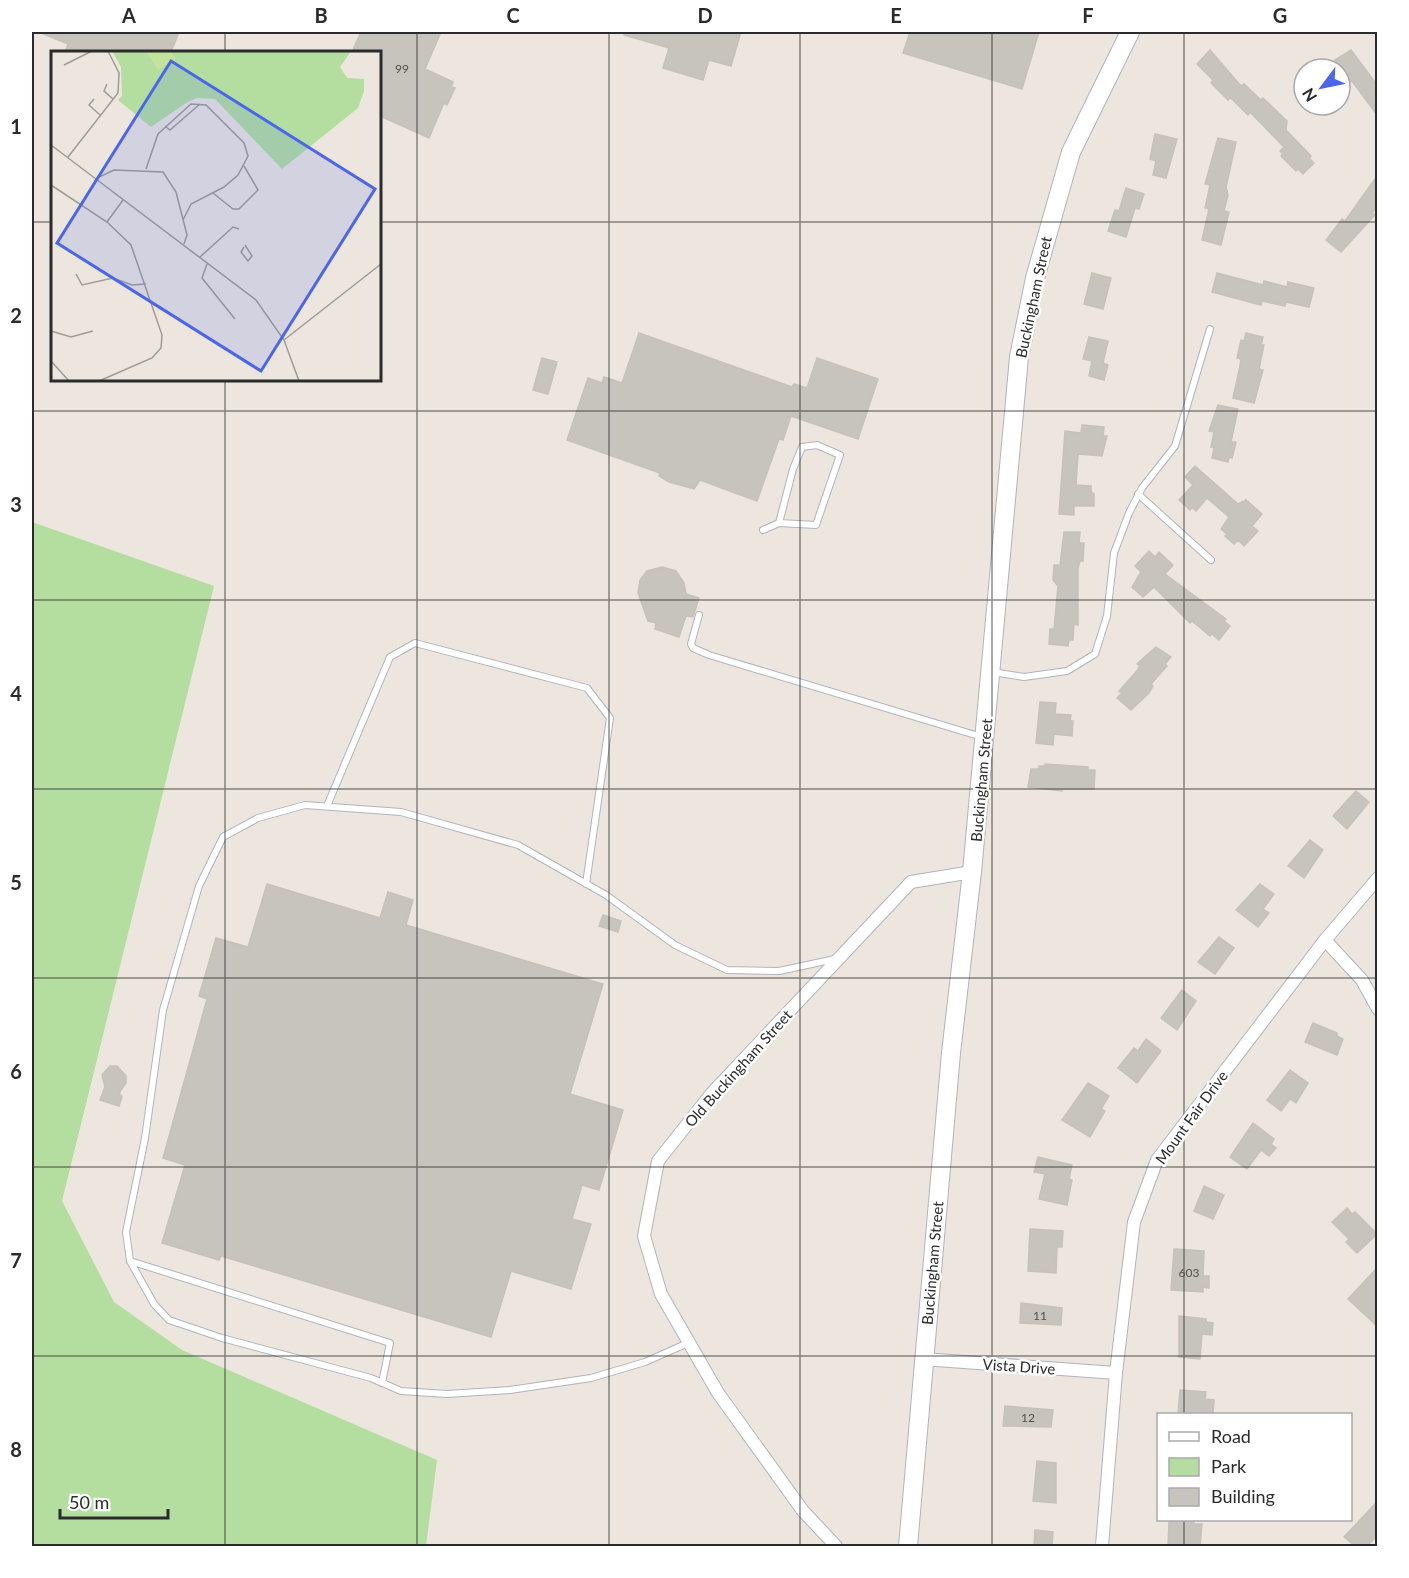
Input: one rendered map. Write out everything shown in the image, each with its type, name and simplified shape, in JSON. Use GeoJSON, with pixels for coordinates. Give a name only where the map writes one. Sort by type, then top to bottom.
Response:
{"type":"FeatureCollection","features":[{"type":"Feature","properties":{"kind":"main road","name":"Buckingham Street"},"geometry":{"type":"LineString","coordinates":[[908,1546],[951,1053],[972,872],[1017,379],[1035,278],[1071,152],[1130,32]]}},
{"type":"Feature","properties":{"kind":"street","name":"Old Buckingham Street"},"geometry":{"type":"LineString","coordinates":[[836,1546],[803,1511],[718,1393],[661,1294],[644,1236],[658,1161],[712,1093],[911,882],[972,872]]}},
{"type":"Feature","properties":{"kind":"street","name":"Mount Fair Drive"},"geometry":{"type":"LineString","coordinates":[[1102,1546],[1116,1373],[1134,1221],[1157,1160],[1325,940],[1377,878]]}},
{"type":"Feature","properties":{"kind":"street"},"geometry":{"type":"LineString","coordinates":[[1325,940],[1362,980],[1377,1009]]}},
{"type":"Feature","properties":{"kind":"street","name":"Vista Drive"},"geometry":{"type":"LineString","coordinates":[[923,1359],[1116,1373]]}},
{"type":"Feature","properties":{"kind":"lane"},"geometry":{"type":"LineString","coordinates":[[991,672],[1024,677],[1067,671],[1095,654],[1107,616],[1113,553],[1138,494],[1175,446],[1210,329]]}},
{"type":"Feature","properties":{"kind":"lane"},"geometry":{"type":"LineString","coordinates":[[763,530],[779,523],[816,525],[840,455],[817,445],[802,447],[793,469],[779,523]]}},
{"type":"Feature","properties":{"kind":"lane"},"geometry":{"type":"LineString","coordinates":[[1138,494],[1210,560]]}},
{"type":"Feature","properties":{"kind":"lane"},"geometry":{"type":"LineString","coordinates":[[699,615],[691,644],[693,648],[709,655],[985,738]]}},
{"type":"Feature","properties":{"kind":"lane"},"geometry":{"type":"LineString","coordinates":[[327,806],[390,657],[415,643],[587,688],[610,718],[586,884]]}},
{"type":"Feature","properties":{"kind":"lane"},"geometry":{"type":"LineString","coordinates":[[688,1343],[645,1362],[591,1378],[510,1390],[435,1393],[401,1391],[382,1383],[168,1320],[154,1304],[130,1261],[126,1232],[145,1138],[163,1010],[200,886],[223,837],[258,818],[305,805],[401,812],[518,845],[586,884],[675,945],[727,970],[779,971],[841,957]]}},
{"type":"Feature","properties":{"kind":"lane"},"geometry":{"type":"LineString","coordinates":[[130,1261],[390,1343],[382,1383]]}},
{"type":"Feature","properties":{"kind":"green space"},"geometry":{"type":"Polygon","coordinates":[[[32,522],[214,586],[62,1201],[114,1302],[182,1350],[437,1460],[426,1546],[32,1546],[32,522]]]}},
{"type":"Feature","properties":{"kind":"building"},"geometry":{"type":"Polygon","coordinates":[[[39,32],[179,32],[171,51],[65,51],[68,44],[39,32]]]}},
{"type":"Feature","properties":{"kind":"building"},"geometry":{"type":"Polygon","coordinates":[[[361,32],[441,32],[425,69],[453,82],[451,87],[455,88],[447,105],[444,103],[429,138],[381,116],[381,51],[352,51],[361,32]]]}},
{"type":"Feature","properties":{"kind":"building"},"geometry":{"type":"Polygon","coordinates":[[[625,32],[741,32],[731,66],[709,60],[703,80],[663,68],[669,48],[624,35],[625,32]]]}},
{"type":"Feature","properties":{"kind":"building"},"geometry":{"type":"Polygon","coordinates":[[[910,32],[1039,32],[1022,89],[903,53],[910,32]]]}},
{"type":"Feature","properties":{"kind":"building"},"geometry":{"type":"Polygon","coordinates":[[[1210,50],[1241,86],[1244,84],[1261,100],[1263,98],[1287,121],[1286,130],[1311,156],[1309,158],[1314,163],[1303,174],[1298,169],[1296,171],[1281,156],[1283,154],[1280,151],[1284,147],[1250,112],[1248,115],[1211,83],[1213,80],[1197,64],[1210,50]]]}},
{"type":"Feature","properties":{"kind":"building"},"geometry":{"type":"Polygon","coordinates":[[[1351,50],[1377,85],[1377,115],[1352,81],[1352,57],[1340,57],[1351,50]]]}},
{"type":"Feature","properties":{"kind":"building"},"geometry":{"type":"Polygon","coordinates":[[[1155,134],[1177,139],[1166,178],[1153,175],[1156,161],[1150,159],[1155,134]]]}},
{"type":"Feature","properties":{"kind":"building"},"geometry":{"type":"Polygon","coordinates":[[[1218,138],[1236,142],[1226,187],[1228,195],[1224,211],[1229,212],[1221,245],[1202,240],[1209,209],[1205,208],[1210,185],[1205,184],[1218,138]]]}},
{"type":"Feature","properties":{"kind":"building"},"geometry":{"type":"Polygon","coordinates":[[[1377,176],[1377,206],[1372,213],[1375,215],[1341,252],[1326,240],[1342,219],[1345,221],[1377,176]]]}},
{"type":"Feature","properties":{"kind":"building"},"geometry":{"type":"Polygon","coordinates":[[[1126,188],[1144,194],[1139,209],[1135,208],[1126,237],[1108,231],[1115,210],[1119,211],[1126,188]]]}},
{"type":"Feature","properties":{"kind":"building"},"geometry":{"type":"Polygon","coordinates":[[[1092,273],[1111,278],[1103,309],[1084,304],[1092,273]]]}},
{"type":"Feature","properties":{"kind":"building"},"geometry":{"type":"Polygon","coordinates":[[[1217,273],[1263,285],[1264,281],[1287,287],[1288,282],[1314,288],[1309,307],[1286,302],[1285,306],[1262,301],[1261,305],[1212,292],[1217,273]]]}},
{"type":"Feature","properties":{"kind":"building"},"geometry":{"type":"Polygon","coordinates":[[[639,333],[792,387],[794,384],[807,388],[817,358],[878,379],[858,439],[791,416],[783,440],[779,439],[757,501],[700,480],[694,489],[669,482],[659,476],[660,473],[567,440],[588,378],[602,383],[604,377],[622,383],[639,333]]]}},
{"type":"Feature","properties":{"kind":"building"},"geometry":{"type":"Polygon","coordinates":[[[1246,333],[1263,337],[1261,345],[1264,345],[1259,369],[1263,370],[1254,403],[1233,398],[1241,359],[1237,358],[1241,340],[1244,341],[1246,333]]]}},
{"type":"Feature","properties":{"kind":"building"},"geometry":{"type":"Polygon","coordinates":[[[1089,337],[1108,341],[1103,363],[1108,365],[1104,380],[1089,376],[1092,361],[1083,359],[1089,337]]]}},
{"type":"Feature","properties":{"kind":"building"},"geometry":{"type":"Polygon","coordinates":[[[542,358],[557,362],[548,394],[533,390],[542,358]]]}},
{"type":"Feature","properties":{"kind":"building"},"geometry":{"type":"Polygon","coordinates":[[[1218,405],[1238,409],[1231,442],[1236,442],[1232,458],[1229,457],[1228,462],[1212,458],[1214,448],[1211,447],[1214,432],[1209,431],[1218,405]]]}},
{"type":"Feature","properties":{"kind":"building"},"geometry":{"type":"Polygon","coordinates":[[[1082,425],[1104,427],[1103,436],[1107,436],[1102,456],[1078,454],[1076,485],[1091,486],[1094,506],[1074,506],[1074,515],[1059,514],[1065,431],[1081,433],[1082,425]]]}},
{"type":"Feature","properties":{"kind":"building"},"geometry":{"type":"Polygon","coordinates":[[[1195,466],[1238,504],[1246,500],[1262,514],[1252,526],[1258,531],[1244,546],[1238,540],[1234,544],[1225,536],[1227,534],[1221,529],[1229,517],[1207,498],[1196,511],[1192,507],[1190,510],[1179,500],[1193,485],[1185,477],[1195,466]]]}},
{"type":"Feature","properties":{"kind":"building"},"geometry":{"type":"Polygon","coordinates":[[[1064,532],[1080,532],[1079,543],[1084,543],[1083,561],[1080,561],[1078,568],[1078,625],[1074,624],[1073,640],[1069,640],[1068,646],[1049,644],[1050,629],[1054,629],[1058,586],[1053,580],[1054,565],[1060,565],[1064,532]]]}},
{"type":"Feature","properties":{"kind":"building"},"geometry":{"type":"Polygon","coordinates":[[[1149,551],[1155,557],[1159,552],[1173,565],[1165,574],[1226,619],[1224,621],[1230,626],[1219,640],[1212,634],[1210,636],[1192,621],[1190,623],[1154,587],[1143,597],[1132,587],[1141,572],[1135,566],[1149,551]]]}},
{"type":"Feature","properties":{"kind":"building"},"geometry":{"type":"Polygon","coordinates":[[[662,567],[676,571],[684,583],[686,594],[699,598],[693,617],[686,616],[679,637],[655,629],[656,623],[648,621],[638,593],[640,580],[647,571],[662,567]]]}},
{"type":"Feature","properties":{"kind":"building"},"geometry":{"type":"Polygon","coordinates":[[[1156,647],[1171,657],[1165,664],[1167,666],[1151,684],[1153,686],[1149,693],[1131,710],[1117,698],[1122,693],[1119,691],[1140,666],[1137,664],[1156,647]]]}},
{"type":"Feature","properties":{"kind":"building"},"geometry":{"type":"Polygon","coordinates":[[[1040,702],[1056,703],[1055,714],[1071,715],[1072,736],[1054,734],[1053,745],[1036,743],[1040,702]]]}},
{"type":"Feature","properties":{"kind":"building"},"geometry":{"type":"Polygon","coordinates":[[[1045,764],[1088,767],[1088,770],[1095,770],[1094,789],[1062,789],[1062,791],[1028,787],[1031,769],[1039,769],[1039,766],[1045,766],[1045,764]]]}},
{"type":"Feature","properties":{"kind":"building"},"geometry":{"type":"Polygon","coordinates":[[[1356,791],[1369,802],[1347,829],[1333,816],[1356,791]]]}},
{"type":"Feature","properties":{"kind":"building"},"geometry":{"type":"Polygon","coordinates":[[[1310,840],[1323,850],[1304,878],[1288,866],[1310,840]]]}},
{"type":"Feature","properties":{"kind":"building"},"geometry":{"type":"Polygon","coordinates":[[[267,884],[380,918],[388,892],[413,900],[406,925],[603,984],[570,1094],[623,1110],[599,1190],[582,1185],[572,1219],[591,1224],[571,1289],[511,1271],[491,1337],[221,1256],[219,1260],[162,1243],[185,1165],[163,1158],[207,999],[199,996],[216,938],[248,947],[267,884]]]}},
{"type":"Feature","properties":{"kind":"building"},"geometry":{"type":"Polygon","coordinates":[[[1260,884],[1274,894],[1263,909],[1269,913],[1258,927],[1236,910],[1260,884]]]}},
{"type":"Feature","properties":{"kind":"building"},"geometry":{"type":"Polygon","coordinates":[[[603,915],[621,921],[618,932],[599,926],[603,915]]]}},
{"type":"Feature","properties":{"kind":"building"},"geometry":{"type":"Polygon","coordinates":[[[1219,937],[1234,948],[1215,974],[1198,962],[1219,937]]]}},
{"type":"Feature","properties":{"kind":"building"},"geometry":{"type":"Polygon","coordinates":[[[1182,990],[1196,1001],[1177,1030],[1161,1018],[1182,990]]]}},
{"type":"Feature","properties":{"kind":"building"},"geometry":{"type":"Polygon","coordinates":[[[1313,1023],[1337,1033],[1337,1036],[1343,1039],[1337,1055],[1305,1042],[1313,1023]]]}},
{"type":"Feature","properties":{"kind":"building"},"geometry":{"type":"Polygon","coordinates":[[[1146,1039],[1161,1051],[1137,1083],[1118,1068],[1134,1048],[1138,1051],[1146,1039]]]}},
{"type":"Feature","properties":{"kind":"building"},"geometry":{"type":"Polygon","coordinates":[[[110,1066],[117,1066],[126,1076],[126,1083],[119,1093],[122,1097],[119,1106],[100,1100],[105,1087],[102,1075],[110,1066]]]}},
{"type":"Feature","properties":{"kind":"building"},"geometry":{"type":"Polygon","coordinates":[[[1290,1070],[1308,1083],[1296,1103],[1290,1099],[1281,1111],[1267,1100],[1290,1070]]]}},
{"type":"Feature","properties":{"kind":"building"},"geometry":{"type":"Polygon","coordinates":[[[1088,1083],[1109,1096],[1101,1109],[1105,1111],[1090,1137],[1062,1120],[1088,1083]]]}},
{"type":"Feature","properties":{"kind":"building"},"geometry":{"type":"Polygon","coordinates":[[[1253,1123],[1274,1139],[1271,1144],[1276,1148],[1269,1156],[1261,1150],[1247,1169],[1230,1157],[1253,1123]]]}},
{"type":"Feature","properties":{"kind":"building"},"geometry":{"type":"Polygon","coordinates":[[[1038,1157],[1072,1165],[1069,1179],[1072,1180],[1067,1205],[1039,1199],[1045,1174],[1034,1172],[1038,1157]]]}},
{"type":"Feature","properties":{"kind":"building"},"geometry":{"type":"Polygon","coordinates":[[[1204,1186],[1224,1195],[1213,1219],[1194,1211],[1204,1186]]]}},
{"type":"Feature","properties":{"kind":"building"},"geometry":{"type":"Polygon","coordinates":[[[1347,1208],[1352,1214],[1355,1212],[1377,1234],[1357,1253],[1346,1242],[1349,1239],[1332,1222],[1347,1208]]]}},
{"type":"Feature","properties":{"kind":"building"},"geometry":{"type":"Polygon","coordinates":[[[1030,1229],[1063,1231],[1062,1247],[1057,1247],[1056,1273],[1028,1271],[1030,1229]]]}},
{"type":"Feature","properties":{"kind":"building"},"geometry":{"type":"Polygon","coordinates":[[[1174,1249],[1204,1251],[1203,1276],[1209,1276],[1209,1288],[1203,1287],[1203,1292],[1171,1290],[1174,1249]]]}},
{"type":"Feature","properties":{"kind":"building"},"geometry":{"type":"Polygon","coordinates":[[[1377,1268],[1377,1326],[1348,1299],[1377,1268]]]}},
{"type":"Feature","properties":{"kind":"building"},"geometry":{"type":"Polygon","coordinates":[[[1021,1303],[1062,1308],[1061,1325],[1020,1323],[1021,1303]]]}},
{"type":"Feature","properties":{"kind":"building"},"geometry":{"type":"Polygon","coordinates":[[[1179,1316],[1206,1319],[1206,1322],[1213,1323],[1212,1335],[1202,1334],[1200,1359],[1179,1357],[1179,1316]]]}},
{"type":"Feature","properties":{"kind":"building"},"geometry":{"type":"Polygon","coordinates":[[[1180,1390],[1206,1392],[1205,1399],[1214,1400],[1213,1413],[1178,1413],[1180,1390]]]}},
{"type":"Feature","properties":{"kind":"building"},"geometry":{"type":"Polygon","coordinates":[[[1005,1406],[1053,1410],[1051,1427],[1003,1426],[1005,1406]]]}},
{"type":"Feature","properties":{"kind":"building"},"geometry":{"type":"Polygon","coordinates":[[[1037,1461],[1056,1463],[1056,1503],[1033,1501],[1037,1461]]]}},
{"type":"Feature","properties":{"kind":"building"},"geometry":{"type":"Polygon","coordinates":[[[1377,1502],[1377,1536],[1367,1546],[1355,1546],[1344,1537],[1377,1502]]]}},
{"type":"Feature","properties":{"kind":"building"},"geometry":{"type":"Polygon","coordinates":[[[1194,1521],[1194,1524],[1202,1524],[1200,1546],[1168,1546],[1169,1522],[1194,1521]]]}},
{"type":"Feature","properties":{"kind":"building"},"geometry":{"type":"Polygon","coordinates":[[[1035,1530],[1053,1532],[1052,1546],[1034,1546],[1035,1530]]]}}]}
